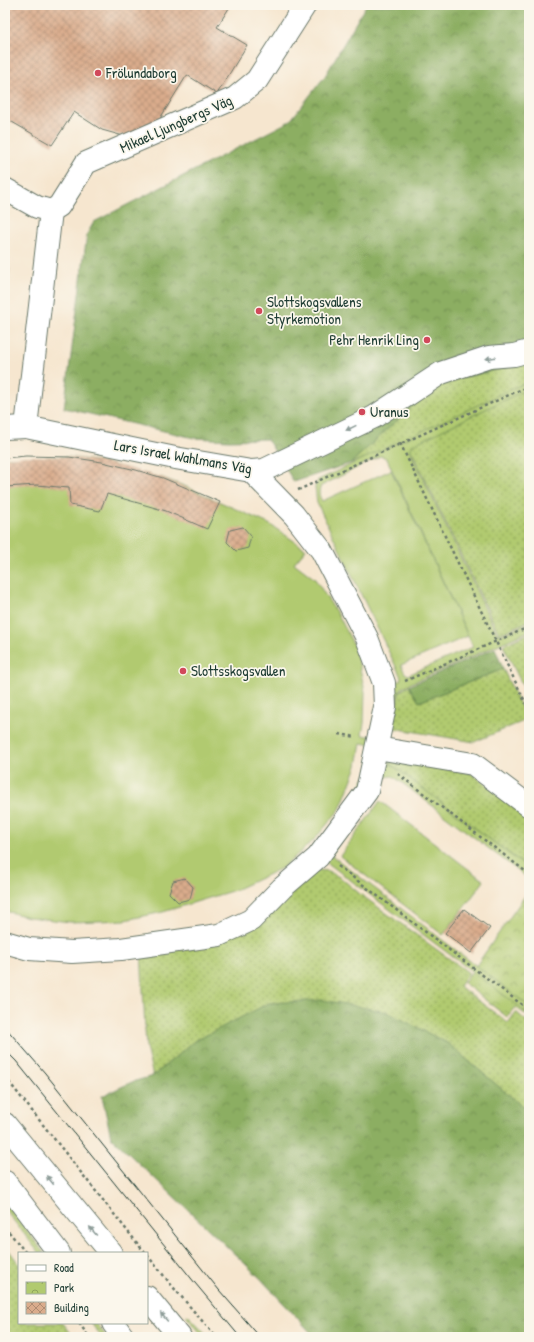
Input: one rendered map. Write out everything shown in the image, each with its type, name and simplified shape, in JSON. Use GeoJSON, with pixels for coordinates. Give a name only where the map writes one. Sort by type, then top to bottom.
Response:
{"type":"FeatureCollection","features":[{"type":"Feature","properties":{"kind":"main road","name":"Mikael Ljungbergs Väg"},"geometry":{"type":"LineString","coordinates":[[51,211],[59,206],[86,164],[235,98],[257,80],[305,5]]}},
{"type":"Feature","properties":{"kind":"main road"},"geometry":{"type":"LineString","coordinates":[[5,189],[37,207],[51,211],[26,427]]}},
{"type":"Feature","properties":{"kind":"main road","name":"Lars Israel Wahlmans Väg"},"geometry":{"type":"LineString","coordinates":[[5,428],[26,427],[175,458],[251,471],[264,470],[374,417],[441,373],[489,357],[514,355],[529,351]]}},
{"type":"Feature","properties":{"kind":"main road"},"geometry":{"type":"LineString","coordinates":[[5,942],[29,949],[72,952],[121,949],[219,935],[251,920],[282,888],[318,857],[367,791],[385,707],[384,683],[367,638],[322,551],[294,515],[251,471]]}},
{"type":"Feature","properties":{"kind":"main road"},"geometry":{"type":"LineString","coordinates":[[377,748],[473,764],[529,806]]}},
{"type":"Feature","properties":{"kind":"main road"},"geometry":{"type":"LineString","coordinates":[[5,1124],[110,1252]]}},
{"type":"Feature","properties":{"kind":"main road"},"geometry":{"type":"LineString","coordinates":[[5,1182],[58,1252]]}},
{"type":"Feature","properties":{"kind":"main road"},"geometry":{"type":"LineString","coordinates":[[148,1298],[180,1337]]}},
{"type":"Feature","properties":{"kind":"main road"},"geometry":{"type":"LineString","coordinates":[[114,1324],[123,1337]]}},
{"type":"Feature","properties":{"kind":"path"},"geometry":{"type":"LineString","coordinates":[[292,492],[529,386]]}},
{"type":"Feature","properties":{"kind":"path"},"geometry":{"type":"LineString","coordinates":[[400,443],[529,710]]}},
{"type":"Feature","properties":{"kind":"path"},"geometry":{"type":"LineString","coordinates":[[404,682],[529,627]]}},
{"type":"Feature","properties":{"kind":"path"},"geometry":{"type":"LineString","coordinates":[[394,772],[529,873]]}},
{"type":"Feature","properties":{"kind":"path"},"geometry":{"type":"LineString","coordinates":[[332,862],[529,1010]]}},
{"type":"Feature","properties":{"kind":"path"},"geometry":{"type":"LineString","coordinates":[[5,1077],[144,1252]]}},
{"type":"Feature","properties":{"kind":"path"},"geometry":{"type":"LineString","coordinates":[[5,1227],[25,1252]]}},
{"type":"Feature","properties":{"kind":"path"},"geometry":{"type":"LineString","coordinates":[[148,1256],[216,1337]]}},
{"type":"Feature","properties":{"kind":"path"},"geometry":{"type":"LineString","coordinates":[[80,1324],[89,1337]]}},
{"type":"Feature","properties":{"kind":"green space"},"geometry":{"type":"Polygon","coordinates":[[[366,5],[529,5],[529,362],[441,383],[422,397],[351,463],[294,482],[267,439],[229,440],[194,438],[64,408],[87,234],[94,222],[290,121],[325,76],[366,5]]]}},
{"type":"Feature","properties":{"kind":"green space"},"geometry":{"type":"Polygon","coordinates":[[[5,256],[9,269],[5,328],[5,256]]]}},
{"type":"Feature","properties":{"kind":"green space"},"geometry":{"type":"Polygon","coordinates":[[[529,362],[529,621],[499,634],[408,444],[351,463],[422,397],[441,383],[529,362]]]}},
{"type":"Feature","properties":{"kind":"green space","name":"Slottsskogsvallen"},"geometry":{"type":"Polygon","coordinates":[[[529,381],[529,388],[412,445],[410,451],[497,634],[501,635],[529,623],[529,631],[401,689],[397,695],[393,712],[387,759],[388,762],[529,869],[529,879],[393,776],[385,777],[372,793],[331,855],[529,1006],[529,1014],[325,861],[380,746],[361,743],[357,766],[340,809],[313,841],[282,868],[235,890],[163,912],[125,920],[70,922],[29,917],[5,911],[5,458],[69,457],[102,462],[163,478],[187,487],[269,524],[306,549],[294,563],[315,579],[340,618],[356,650],[365,692],[362,735],[381,738],[393,686],[401,679],[317,503],[315,487],[318,480],[529,381]],[[380,456],[321,486],[319,492],[320,497],[322,501],[391,470],[466,631],[387,459],[380,456]],[[468,636],[401,665],[405,673],[408,675],[473,647],[468,636]]]}},
{"type":"Feature","properties":{"kind":"green space"},"geometry":{"type":"Polygon","coordinates":[[[529,633],[529,699],[503,645],[529,633]]]}},
{"type":"Feature","properties":{"kind":"green space"},"geometry":{"type":"Polygon","coordinates":[[[495,648],[503,669],[419,702],[409,686],[495,648]]]}},
{"type":"Feature","properties":{"kind":"green space"},"geometry":{"type":"Polygon","coordinates":[[[503,669],[527,719],[526,720],[474,742],[393,728],[400,691],[409,686],[419,702],[503,669]]]}},
{"type":"Feature","properties":{"kind":"green space"},"geometry":{"type":"Polygon","coordinates":[[[390,760],[471,773],[529,816],[529,863],[527,867],[394,768],[390,764],[390,760]]]}},
{"type":"Feature","properties":{"kind":"green space"},"geometry":{"type":"Polygon","coordinates":[[[380,801],[484,881],[443,935],[340,856],[380,801]]]}},
{"type":"Feature","properties":{"kind":"green space"},"geometry":{"type":"Polygon","coordinates":[[[319,870],[328,871],[341,878],[360,894],[469,973],[459,986],[508,1023],[516,1012],[529,1023],[529,1112],[447,1043],[387,1012],[227,1025],[193,1042],[153,1076],[146,1048],[141,951],[193,948],[312,872],[319,870]]]}},
{"type":"Feature","properties":{"kind":"green space"},"geometry":{"type":"Polygon","coordinates":[[[529,890],[529,1017],[515,1007],[507,1017],[464,983],[529,890]]]}},
{"type":"Feature","properties":{"kind":"green space"},"geometry":{"type":"Polygon","coordinates":[[[323,1000],[387,1012],[447,1043],[529,1112],[529,1337],[315,1337],[260,1278],[111,1137],[102,1096],[132,1082],[153,1076],[193,1042],[269,1003],[323,1000]]]}},
{"type":"Feature","properties":{"kind":"green space"},"geometry":{"type":"Polygon","coordinates":[[[5,1202],[43,1252],[38,1252],[5,1209],[5,1202]]]}},
{"type":"Feature","properties":{"kind":"green space"},"geometry":{"type":"Polygon","coordinates":[[[5,1245],[18,1263],[18,1324],[64,1324],[74,1337],[5,1337],[5,1245]]]}},
{"type":"Feature","properties":{"kind":"green space"},"geometry":{"type":"Polygon","coordinates":[[[188,1315],[209,1337],[204,1337],[186,1316],[188,1315]]]}},
{"type":"Feature","properties":{"kind":"green space"},"geometry":{"type":"Polygon","coordinates":[[[92,1324],[97,1324],[107,1337],[101,1337],[92,1324]]]}},
{"type":"Feature","properties":{"kind":"building","name":"Frölundaborg"},"geometry":{"type":"Polygon","coordinates":[[[5,5],[231,5],[217,27],[247,45],[217,94],[187,75],[154,128],[127,137],[102,130],[74,112],[52,145],[5,118],[5,5]]]}},
{"type":"Feature","properties":{"kind":"building"},"geometry":{"type":"Polygon","coordinates":[[[26,456],[69,457],[102,462],[136,470],[163,478],[220,502],[207,529],[166,511],[107,494],[100,511],[70,505],[69,488],[37,485],[5,487],[5,458],[26,456]]]}},
{"type":"Feature","properties":{"kind":"building"},"geometry":{"type":"Polygon","coordinates":[[[243,527],[251,536],[248,548],[236,551],[227,542],[230,530],[243,527]]]}},
{"type":"Feature","properties":{"kind":"building"},"geometry":{"type":"Polygon","coordinates":[[[185,878],[193,887],[190,899],[178,902],[169,893],[173,881],[185,878]]]}},
{"type":"Feature","properties":{"kind":"building"},"geometry":{"type":"Polygon","coordinates":[[[464,909],[490,928],[471,953],[445,933],[464,909]]]}},
{"type":"Feature","properties":{"kind":"tram line"},"geometry":{"type":"LineString","coordinates":[[5,1027],[45,1073],[219,1290],[260,1337]]}},
{"type":"Feature","properties":{"kind":"tram line"},"geometry":{"type":"LineString","coordinates":[[5,1050],[16,1061],[240,1337]]}},
{"type":"Feature","properties":{"kind":"place","name":"Frölundaborg"},"geometry":{"type":"Point","coordinates":[98,73]}},
{"type":"Feature","properties":{"kind":"place","name":"Slottskogsvallens Styrkemotion"},"geometry":{"type":"Point","coordinates":[259,311]}},
{"type":"Feature","properties":{"kind":"place","name":"Pehr Henrik Ling"},"geometry":{"type":"Point","coordinates":[427,340]}},
{"type":"Feature","properties":{"kind":"place","name":"Uranus"},"geometry":{"type":"Point","coordinates":[362,412]}},
{"type":"Feature","properties":{"kind":"place","name":"Slottsskogsvallen"},"geometry":{"type":"Point","coordinates":[183,671]}}]}
